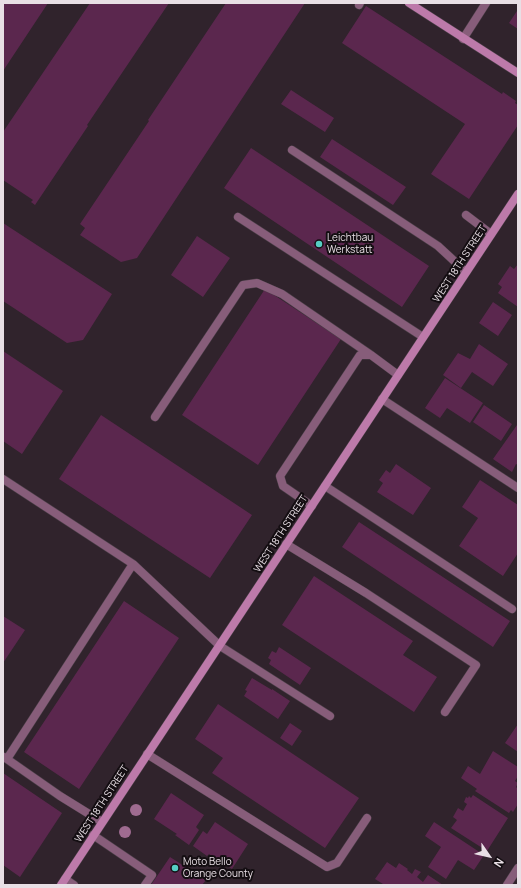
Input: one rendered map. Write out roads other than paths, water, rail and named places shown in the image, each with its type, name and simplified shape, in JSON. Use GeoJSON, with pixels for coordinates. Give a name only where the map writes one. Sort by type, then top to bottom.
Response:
{"type":"FeatureCollection","features":[{"type":"Feature","properties":{"kind":"street"},"geometry":{"type":"LineString","coordinates":[[409,3],[518,73]]}},
{"type":"Feature","properties":{"kind":"street"},"geometry":{"type":"LineString","coordinates":[[463,38],[486,3]]}},
{"type":"Feature","properties":{"kind":"street"},"geometry":{"type":"LineString","coordinates":[[292,150],[438,246],[466,272]]}},
{"type":"Feature","properties":{"kind":"street","name":"WEST 18TH STREET"},"geometry":{"type":"LineString","coordinates":[[63,882],[518,194]]}},
{"type":"Feature","properties":{"kind":"street"},"geometry":{"type":"LineString","coordinates":[[466,215],[491,234]]}},
{"type":"Feature","properties":{"kind":"street"},"geometry":{"type":"LineString","coordinates":[[238,217],[423,337]]}},
{"type":"Feature","properties":{"kind":"street"},"geometry":{"type":"LineString","coordinates":[[154,417],[243,285],[257,283],[282,294],[398,375]]}},
{"type":"Feature","properties":{"kind":"street"},"geometry":{"type":"LineString","coordinates":[[312,506],[283,486],[280,476],[360,356],[371,355]]}},
{"type":"Feature","properties":{"kind":"street"},"geometry":{"type":"LineString","coordinates":[[382,399],[518,488]]}},
{"type":"Feature","properties":{"kind":"street"},"geometry":{"type":"LineString","coordinates":[[3,479],[133,564],[220,646],[330,716]]}},
{"type":"Feature","properties":{"kind":"street"},"geometry":{"type":"LineString","coordinates":[[325,486],[512,609]]}},
{"type":"Feature","properties":{"kind":"street"},"geometry":{"type":"LineString","coordinates":[[286,544],[366,593],[476,665],[446,712]]}},
{"type":"Feature","properties":{"kind":"street"},"geometry":{"type":"LineString","coordinates":[[102,822],[60,796],[5,758],[133,564]]}},
{"type":"Feature","properties":{"kind":"street"},"geometry":{"type":"LineString","coordinates":[[147,754],[326,867],[337,863],[367,818]]}},
{"type":"Feature","properties":{"kind":"street"},"geometry":{"type":"LineString","coordinates":[[93,836],[152,875],[145,885]]}},
{"type":"Feature","properties":{"kind":"street"},"geometry":{"type":"LineString","coordinates":[[507,885],[518,868]]}},
{"type":"Feature","properties":{"kind":"street"},"geometry":{"type":"LineString","coordinates":[[63,882],[74,885]]}},
{"type":"Feature","properties":{"kind":"place","name":"Leichtbau Werkstatt"},"geometry":{"type":"Point","coordinates":[319,244]}},
{"type":"Feature","properties":{"kind":"place","name":"Moto Bello Orange County"},"geometry":{"type":"Point","coordinates":[175,868]}}]}
